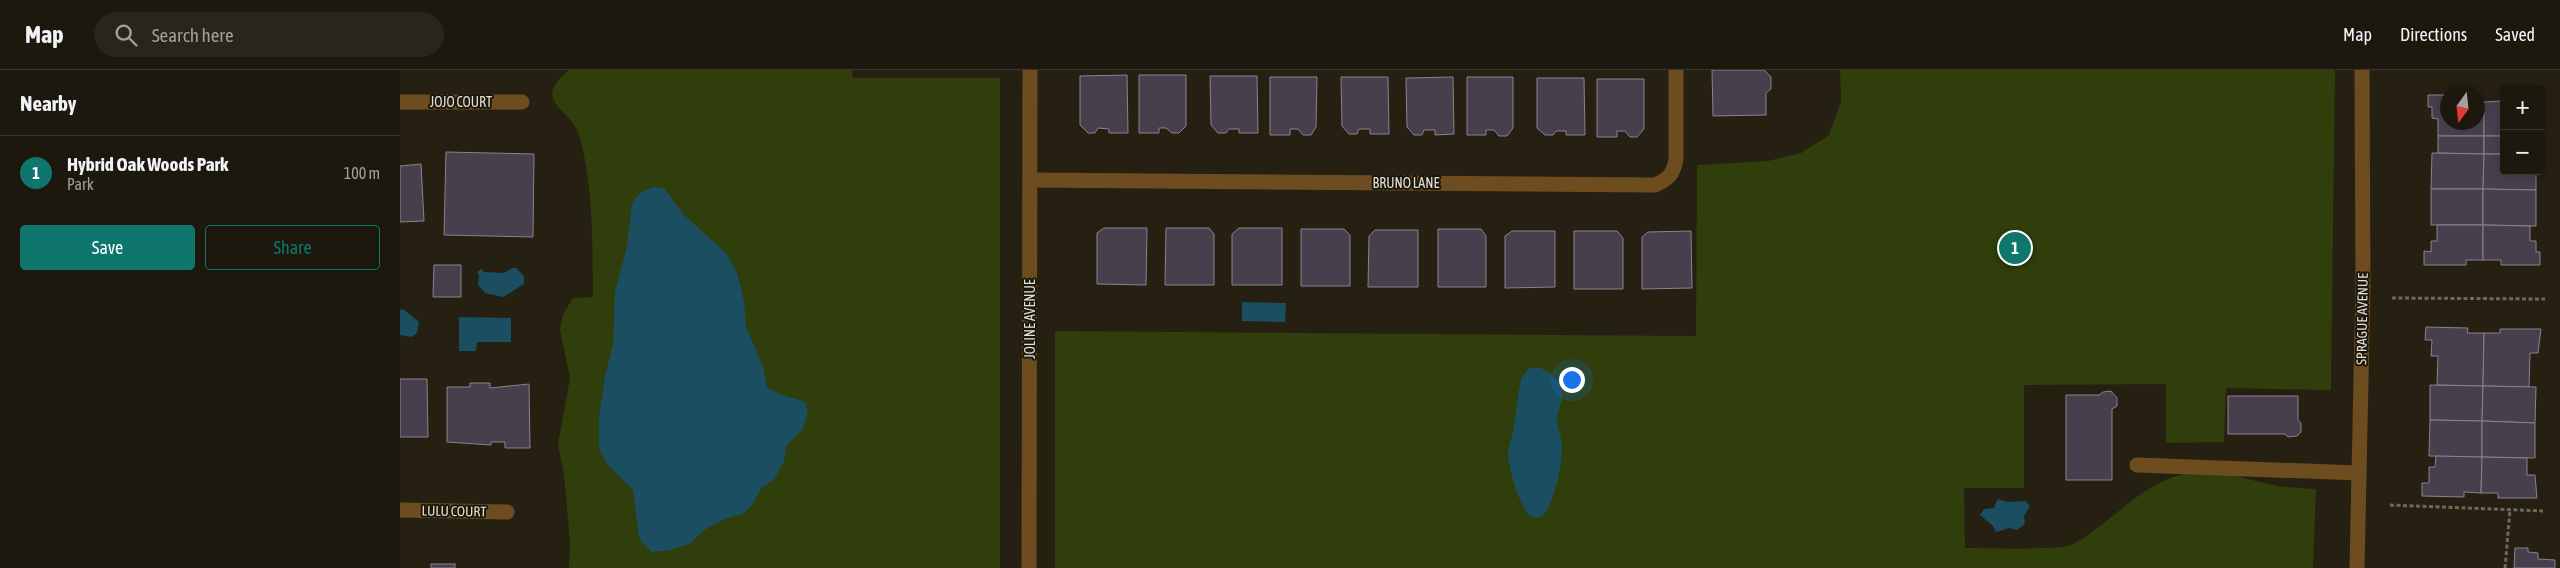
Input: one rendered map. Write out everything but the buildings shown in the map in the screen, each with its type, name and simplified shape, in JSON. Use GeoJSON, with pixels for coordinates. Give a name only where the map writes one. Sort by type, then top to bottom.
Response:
{"type":"FeatureCollection","features":[{"type":"Feature","properties":{"kind":"street","name":"JOLINE AVENUE"},"geometry":{"type":"LineString","coordinates":[[1028,568],[1030,70]]}},
{"type":"Feature","properties":{"kind":"street","name":"BRUNO LANE"},"geometry":{"type":"LineString","coordinates":[[1031,180],[1655,185],[1667,180],[1674,172],[1676,160],[1676,70]]}},
{"type":"Feature","properties":{"kind":"street","name":"SPRAGUE AVENUE"},"geometry":{"type":"LineString","coordinates":[[2357,568],[2362,286],[2362,70]]}},
{"type":"Feature","properties":{"kind":"street","name":"JOJO COURT"},"geometry":{"type":"LineString","coordinates":[[400,102],[522,102]]}},
{"type":"Feature","properties":{"kind":"street"},"geometry":{"type":"LineString","coordinates":[[2137,465],[2359,473]]}},
{"type":"Feature","properties":{"kind":"street","name":"LULU COURT"},"geometry":{"type":"LineString","coordinates":[[400,510],[507,512]]}},
{"type":"Feature","properties":{"kind":"path"},"geometry":{"type":"LineString","coordinates":[[2392,298],[2545,299]]}},
{"type":"Feature","properties":{"kind":"path"},"geometry":{"type":"LineString","coordinates":[[2390,505],[2543,511]]}},
{"type":"Feature","properties":{"kind":"path"},"geometry":{"type":"LineString","coordinates":[[2505,568],[2510,510]]}},
{"type":"Feature","properties":{"kind":"green space"},"geometry":{"type":"Polygon","coordinates":[[[569,70],[852,70],[853,78],[1000,78],[1000,568],[569,568],[570,542],[564,475],[558,444],[570,378],[560,330],[563,314],[573,298],[593,297],[590,195],[584,155],[575,126],[556,105],[553,98],[553,90],[558,81],[569,70]]]}},
{"type":"Feature","properties":{"kind":"green space"},"geometry":{"type":"Polygon","coordinates":[[[1840,70],[2335,70],[2331,390],[2226,388],[2224,442],[2166,443],[2166,384],[2024,385],[2024,488],[1964,488],[1965,548],[2065,547],[2101,526],[2128,503],[2157,484],[2173,477],[2191,473],[2214,472],[2278,486],[2316,489],[2313,568],[1055,568],[1055,331],[1696,336],[1697,165],[1768,161],[1801,153],[1829,135],[1841,101],[1840,70]]]}},
{"type":"Feature","properties":{"kind":"water"},"geometry":{"type":"Polygon","coordinates":[[[652,187],[664,188],[683,214],[727,254],[737,273],[744,301],[746,327],[763,366],[767,387],[777,393],[805,402],[808,412],[802,430],[786,446],[784,461],[775,478],[761,489],[750,508],[742,514],[725,519],[704,530],[691,543],[670,550],[651,552],[639,538],[633,490],[607,464],[599,448],[599,418],[605,376],[613,345],[615,292],[627,246],[632,203],[639,194],[652,187]]]}},
{"type":"Feature","properties":{"kind":"water"},"geometry":{"type":"Polygon","coordinates":[[[512,268],[516,268],[524,276],[524,284],[503,297],[485,293],[478,285],[479,276],[477,272],[482,269],[484,272],[504,273],[512,268]]]}},
{"type":"Feature","properties":{"kind":"water"},"geometry":{"type":"Polygon","coordinates":[[[1242,302],[1286,303],[1285,322],[1242,321],[1242,302]]]}},
{"type":"Feature","properties":{"kind":"water"},"geometry":{"type":"Polygon","coordinates":[[[403,309],[419,322],[417,333],[412,337],[400,335],[400,310],[403,309]]]}},
{"type":"Feature","properties":{"kind":"water"},"geometry":{"type":"Polygon","coordinates":[[[459,317],[511,318],[511,342],[477,342],[476,351],[459,351],[459,317]]]}},
{"type":"Feature","properties":{"kind":"water"},"geometry":{"type":"Polygon","coordinates":[[[1538,367],[1554,377],[1561,389],[1562,397],[1557,420],[1562,453],[1557,483],[1551,503],[1543,515],[1536,518],[1530,515],[1519,497],[1511,473],[1508,456],[1522,377],[1529,368],[1538,367]]]}},
{"type":"Feature","properties":{"kind":"water"},"geometry":{"type":"Polygon","coordinates":[[[1998,499],[2007,502],[2025,501],[2030,506],[2024,516],[2025,524],[2017,530],[2009,528],[1996,532],[1993,526],[1980,515],[1984,509],[1994,508],[1998,499]]]}},
{"type":"Feature","properties":{"kind":"place","name":"Hybrid Oak Woods Park"},"geometry":{"type":"Point","coordinates":[2015,248]}}]}
